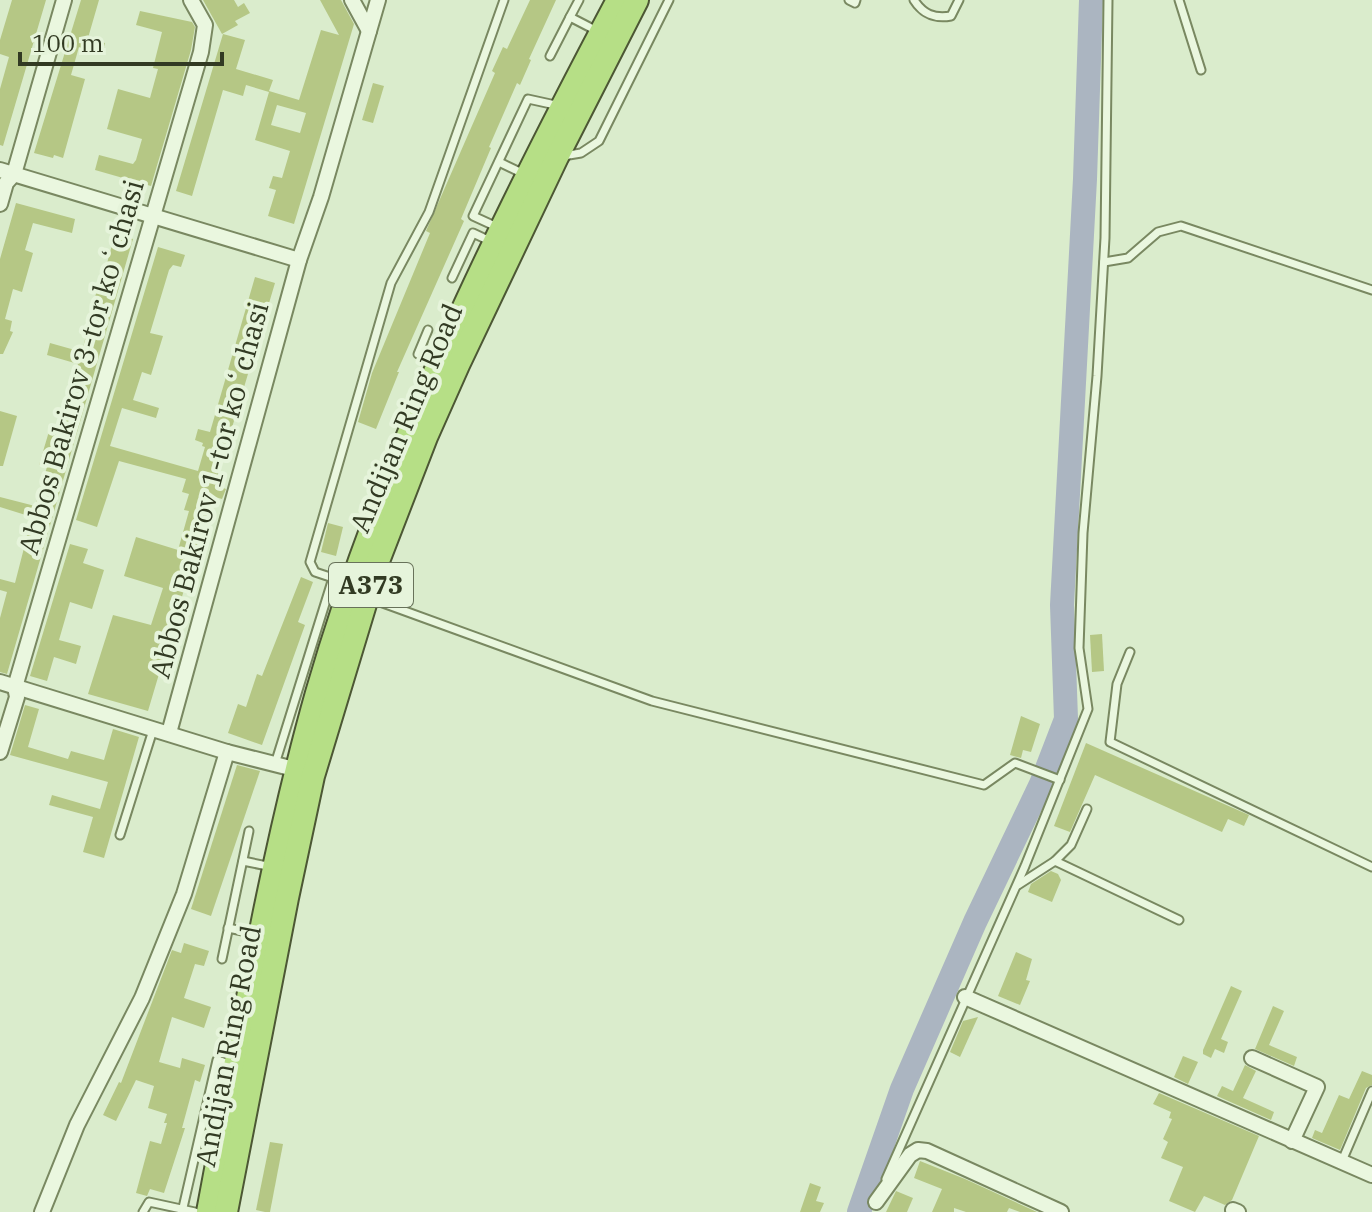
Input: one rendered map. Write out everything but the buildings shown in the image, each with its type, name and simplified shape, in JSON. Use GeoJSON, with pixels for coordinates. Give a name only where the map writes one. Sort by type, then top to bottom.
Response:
{"type":"FeatureCollection","features":[{"type":"Feature","properties":{"kind":"highway","name":"Andijan Ring Road"},"geometry":{"type":"LineString","coordinates":[[208,1212],[275,868],[318,692],[351,586],[416,414],[562,107],[618,0]]}},
{"type":"Feature","properties":{"kind":"highway","name":"Andijan Ring Road"},"geometry":{"type":"LineString","coordinates":[[226,1212],[351,586],[426,437],[557,157],[637,0]]}},
{"type":"Feature","properties":{"kind":"street"},"geometry":{"type":"LineString","coordinates":[[0,204],[7,172],[64,0]]}},
{"type":"Feature","properties":{"kind":"street","name":"Abbos Bakirov 3-tor koʻchasi"},"geometry":{"type":"LineString","coordinates":[[0,752],[17,697],[15,687],[206,33],[205,25],[191,0]]}},
{"type":"Feature","properties":{"kind":"street"},"geometry":{"type":"LineString","coordinates":[[352,0],[369,31]]}},
{"type":"Feature","properties":{"kind":"street","name":"Abbos Bakirov 1-tor koʻchasi"},"geometry":{"type":"LineString","coordinates":[[169,733],[299,260],[321,197],[378,0]]}},
{"type":"Feature","properties":{"kind":"street"},"geometry":{"type":"LineString","coordinates":[[7,172],[299,260]]}},
{"type":"Feature","properties":{"kind":"street"},"geometry":{"type":"LineString","coordinates":[[0,682],[227,752],[298,770]]}},
{"type":"Feature","properties":{"kind":"street"},"geometry":{"type":"LineString","coordinates":[[42,1212],[77,1125],[142,998],[184,894],[227,752]]}},
{"type":"Feature","properties":{"kind":"street"},"geometry":{"type":"LineString","coordinates":[[965,997],[1372,1175]]}},
{"type":"Feature","properties":{"kind":"street"},"geometry":{"type":"LineString","coordinates":[[1252,1058],[1317,1087],[1292,1141]]}},
{"type":"Feature","properties":{"kind":"street"},"geometry":{"type":"LineString","coordinates":[[874,1207],[910,1155],[918,1150],[927,1151],[1061,1212]]}},
{"type":"Feature","properties":{"kind":"lane"},"geometry":{"type":"LineString","coordinates":[[504,0],[429,212],[391,283],[310,562],[315,572],[652,701],[984,785],[1015,763],[1058,779]]}},
{"type":"Feature","properties":{"kind":"lane"},"geometry":{"type":"LineString","coordinates":[[550,56],[579,0]]}},
{"type":"Feature","properties":{"kind":"lane"},"geometry":{"type":"LineString","coordinates":[[557,157],[581,153],[599,141],[669,0]]}},
{"type":"Feature","properties":{"kind":"lane"},"geometry":{"type":"LineString","coordinates":[[849,0],[855,3],[856,0]]}},
{"type":"Feature","properties":{"kind":"lane"},"geometry":{"type":"LineString","coordinates":[[914,0],[922,11],[939,18],[951,16],[959,0]]}},
{"type":"Feature","properties":{"kind":"lane"},"geometry":{"type":"LineString","coordinates":[[874,1207],[1016,886],[1088,709],[1079,648],[1083,533],[1104,262],[1108,0]]}},
{"type":"Feature","properties":{"kind":"lane"},"geometry":{"type":"LineString","coordinates":[[1179,0],[1201,70]]}},
{"type":"Feature","properties":{"kind":"lane"},"geometry":{"type":"LineString","coordinates":[[570,17],[601,33]]}},
{"type":"Feature","properties":{"kind":"lane"},"geometry":{"type":"LineString","coordinates":[[499,237],[473,216],[528,99],[562,107]]}},
{"type":"Feature","properties":{"kind":"lane"},"geometry":{"type":"LineString","coordinates":[[499,162],[529,176]]}},
{"type":"Feature","properties":{"kind":"lane"},"geometry":{"type":"LineString","coordinates":[[1104,262],[1128,258],[1158,232],[1181,226],[1372,290]]}},
{"type":"Feature","properties":{"kind":"lane"},"geometry":{"type":"LineString","coordinates":[[452,278],[473,233],[499,237]]}},
{"type":"Feature","properties":{"kind":"lane"},"geometry":{"type":"LineString","coordinates":[[428,330],[418,354],[439,364]]}},
{"type":"Feature","properties":{"kind":"lane"},"geometry":{"type":"LineString","coordinates":[[275,764],[351,586]]}},
{"type":"Feature","properties":{"kind":"lane"},"geometry":{"type":"LineString","coordinates":[[1130,652],[1117,684],[1110,742],[1372,867]]}},
{"type":"Feature","properties":{"kind":"lane"},"geometry":{"type":"LineString","coordinates":[[120,835],[153,728]]}},
{"type":"Feature","properties":{"kind":"lane"},"geometry":{"type":"LineString","coordinates":[[1016,886],[1055,861],[1071,845],[1087,809]]}},
{"type":"Feature","properties":{"kind":"lane"},"geometry":{"type":"LineString","coordinates":[[222,959],[249,831]]}},
{"type":"Feature","properties":{"kind":"lane"},"geometry":{"type":"LineString","coordinates":[[243,861],[275,868]]}},
{"type":"Feature","properties":{"kind":"lane"},"geometry":{"type":"LineString","coordinates":[[1055,861],[1179,920]]}},
{"type":"Feature","properties":{"kind":"lane"},"geometry":{"type":"LineString","coordinates":[[228,928],[262,935]]}},
{"type":"Feature","properties":{"kind":"lane"},"geometry":{"type":"LineString","coordinates":[[183,1211],[217,1060],[236,1065]]}},
{"type":"Feature","properties":{"kind":"lane"},"geometry":{"type":"LineString","coordinates":[[1342,1161],[1372,1091]]}},
{"type":"Feature","properties":{"kind":"lane"},"geometry":{"type":"LineString","coordinates":[[143,1212],[149,1202],[195,1212]]}},
{"type":"Feature","properties":{"kind":"waterway"},"geometry":{"type":"LineString","coordinates":[[859,1212],[902,1089],[975,922],[1041,784],[1066,719],[1062,605],[1085,179],[1091,0]]}}]}
